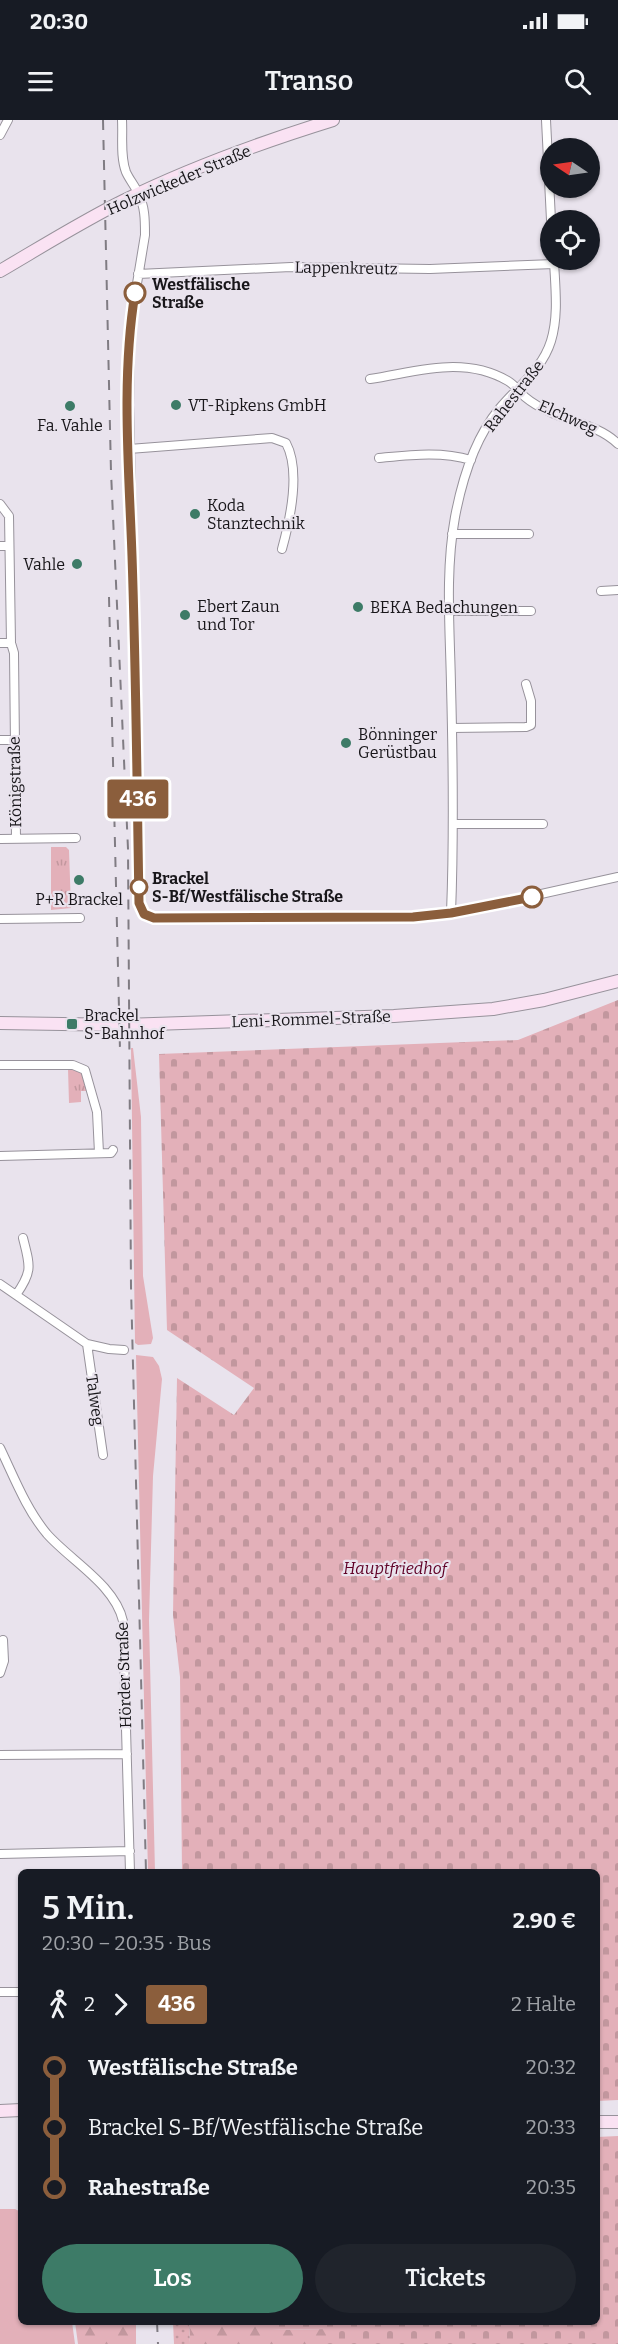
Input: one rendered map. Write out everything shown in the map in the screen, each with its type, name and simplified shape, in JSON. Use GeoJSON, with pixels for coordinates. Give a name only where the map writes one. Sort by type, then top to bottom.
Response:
{"type":"FeatureCollection","features":[{"type":"Feature","properties":{"kind":"main road","name":"Holzwickeder Straße"},"geometry":{"type":"LineString","coordinates":[[0,271],[139,193],[201,167],[333,120]]}},
{"type":"Feature","properties":{"kind":"main road","name":"Leni-Rommel-Straße"},"geometry":{"type":"LineString","coordinates":[[0,1023],[105,1025],[394,1016],[493,1009],[544,1000],[618,981]]}},
{"type":"Feature","properties":{"kind":"main road"},"geometry":{"type":"LineString","coordinates":[[0,2111],[18,2110]]}},
{"type":"Feature","properties":{"kind":"main road"},"geometry":{"type":"LineString","coordinates":[[600,2122],[618,2122]]}},
{"type":"Feature","properties":{"kind":"street"},"geometry":{"type":"LineString","coordinates":[[0,135],[8,120]]}},
{"type":"Feature","properties":{"kind":"street"},"geometry":{"type":"LineString","coordinates":[[122,120],[123,159],[127,173],[139,193],[144,211],[145,235],[130,326],[129,448],[139,903],[144,914],[154,918],[413,917],[451,913],[523,899],[618,877]]}},
{"type":"Feature","properties":{"kind":"street"},"geometry":{"type":"LineString","coordinates":[[546,120],[550,210]]}},
{"type":"Feature","properties":{"kind":"street","name":"Lappenkreutz"},"geometry":{"type":"LineString","coordinates":[[138,274],[291,267],[430,269],[540,263]]}},
{"type":"Feature","properties":{"kind":"street","name":"Rahestraße"},"geometry":{"type":"LineString","coordinates":[[451,913],[453,824],[449,611],[452,534],[471,460],[492,419],[540,366],[551,343],[555,324],[554,270]]}},
{"type":"Feature","properties":{"kind":"street","name":"Elchweg"},"geometry":{"type":"LineString","coordinates":[[370,379],[437,367],[462,367],[484,371],[510,382],[525,397],[550,412],[600,431],[618,444]]}},
{"type":"Feature","properties":{"kind":"street"},"geometry":{"type":"LineString","coordinates":[[129,448],[272,438],[286,443],[291,453],[292,496],[282,549]]}},
{"type":"Feature","properties":{"kind":"street"},"geometry":{"type":"LineString","coordinates":[[380,458],[445,454],[471,460]]}},
{"type":"Feature","properties":{"kind":"street","name":"Königstraße"},"geometry":{"type":"LineString","coordinates":[[0,504],[9,516],[5,546],[11,643],[14,653],[16,839]]}},
{"type":"Feature","properties":{"kind":"street"},"geometry":{"type":"LineString","coordinates":[[452,534],[529,534]]}},
{"type":"Feature","properties":{"kind":"street"},"geometry":{"type":"LineString","coordinates":[[601,591],[618,590]]}},
{"type":"Feature","properties":{"kind":"street"},"geometry":{"type":"LineString","coordinates":[[449,611],[531,611]]}},
{"type":"Feature","properties":{"kind":"street"},"geometry":{"type":"LineString","coordinates":[[0,643],[11,643]]}},
{"type":"Feature","properties":{"kind":"street"},"geometry":{"type":"LineString","coordinates":[[452,728],[526,727],[531,724],[531,701],[526,684]]}},
{"type":"Feature","properties":{"kind":"street"},"geometry":{"type":"LineString","coordinates":[[0,740],[15,740]]}},
{"type":"Feature","properties":{"kind":"street"},"geometry":{"type":"LineString","coordinates":[[453,824],[543,824]]}},
{"type":"Feature","properties":{"kind":"street"},"geometry":{"type":"LineString","coordinates":[[0,839],[76,838]]}},
{"type":"Feature","properties":{"kind":"street"},"geometry":{"type":"LineString","coordinates":[[0,919],[80,918]]}},
{"type":"Feature","properties":{"kind":"street"},"geometry":{"type":"LineString","coordinates":[[0,1065],[73,1065],[85,1070],[98,1112],[99,1153]]}},
{"type":"Feature","properties":{"kind":"street"},"geometry":{"type":"LineString","coordinates":[[0,1156],[111,1153],[113,1150]]}},
{"type":"Feature","properties":{"kind":"street"},"geometry":{"type":"LineString","coordinates":[[16,1295],[28,1277],[28,1257],[23,1238]]}},
{"type":"Feature","properties":{"kind":"street"},"geometry":{"type":"LineString","coordinates":[[0,1284],[87,1344],[124,1350]]}},
{"type":"Feature","properties":{"kind":"street","name":"Talweg"},"geometry":{"type":"LineString","coordinates":[[87,1344],[103,1455]]}},
{"type":"Feature","properties":{"kind":"street","name":"Hörder Straße"},"geometry":{"type":"LineString","coordinates":[[0,1448],[26,1503],[38,1522],[111,1595],[121,1610],[130,1869]]}},
{"type":"Feature","properties":{"kind":"street"},"geometry":{"type":"LineString","coordinates":[[0,1673],[4,1661],[3,1640]]}},
{"type":"Feature","properties":{"kind":"street"},"geometry":{"type":"LineString","coordinates":[[0,1755],[126,1754]]}},
{"type":"Feature","properties":{"kind":"street"},"geometry":{"type":"LineString","coordinates":[[0,1854],[129,1851]]}},
{"type":"Feature","properties":{"kind":"street"},"geometry":{"type":"LineString","coordinates":[[0,1992],[18,1992]]}},
{"type":"Feature","properties":{"kind":"green space"},"geometry":{"type":"Polygon","coordinates":[[[51,847],[66,847],[69,850],[71,908],[51,910],[51,847]]]}},
{"type":"Feature","properties":{"kind":"green space","name":"Hauptfriedhof"},"geometry":{"type":"Polygon","coordinates":[[[618,1000],[618,2100],[600,2101],[600,1869],[182,1869],[180,1677],[173,1615],[177,1378],[234,1415],[254,1388],[167,1330],[159,1054],[518,1040],[618,1000]]]}},
{"type":"Feature","properties":{"kind":"green space"},"geometry":{"type":"Polygon","coordinates":[[[131,1048],[133,1048],[141,1117],[143,1276],[153,1338],[151,1344],[138,1345],[135,1343],[131,1048]]]}},
{"type":"Feature","properties":{"kind":"green space"},"geometry":{"type":"Polygon","coordinates":[[[78,1068],[87,1091],[81,1091],[81,1102],[69,1103],[68,1069],[78,1068]]]}},
{"type":"Feature","properties":{"kind":"green space"},"geometry":{"type":"Polygon","coordinates":[[[136,1355],[153,1357],[159,1366],[162,1379],[153,1476],[149,1621],[155,1869],[148,1869],[136,1355]]]}},
{"type":"Feature","properties":{"kind":"green space"},"geometry":{"type":"Polygon","coordinates":[[[618,2136],[618,2344],[326,2344],[326,2329],[271,2330],[271,2325],[600,2325],[600,2137],[618,2136]]]}},
{"type":"Feature","properties":{"kind":"green space"},"geometry":{"type":"Polygon","coordinates":[[[0,2209],[15,2209],[18,2210],[18,2325],[72,2325],[75,2344],[0,2344],[0,2209]]]}},
{"type":"Feature","properties":{"kind":"green space"},"geometry":{"type":"Polygon","coordinates":[[[75,2325],[136,2325],[136,2344],[78,2344],[75,2325]]]}},
{"type":"Feature","properties":{"kind":"green space"},"geometry":{"type":"Polygon","coordinates":[[[173,2325],[189,2325],[190,2344],[174,2344],[173,2325]]]}},
{"type":"Feature","properties":{"kind":"green space"},"geometry":{"type":"Polygon","coordinates":[[[189,2325],[271,2325],[271,2330],[326,2329],[326,2344],[190,2344],[189,2325]]]}},
{"type":"Feature","properties":{"kind":"railway"},"geometry":{"type":"LineString","coordinates":[[103,120],[111,472],[128,849],[131,1287],[146,1869]]}},
{"type":"Feature","properties":{"kind":"railway"},"geometry":{"type":"LineString","coordinates":[[109,597],[120,1050]]}},
{"type":"Feature","properties":{"kind":"railway"},"geometry":{"type":"LineString","coordinates":[[157,2325],[158,2344]]}},
{"type":"Feature","properties":{"kind":"bus line","name":"436"},"geometry":{"type":"LineString","coordinates":[[135,293],[130,326],[129,448],[138,766],[139,903],[144,914],[154,918],[413,917],[451,913],[532,897]]}},
{"type":"Feature","properties":{"kind":"place","name":"Westfälische Straße"},"geometry":{"type":"Point","coordinates":[135,293]}},
{"type":"Feature","properties":{"kind":"place","name":"VT-Ripkens GmbH"},"geometry":{"type":"Point","coordinates":[176,405]}},
{"type":"Feature","properties":{"kind":"place","name":"Fa. Vahle"},"geometry":{"type":"Point","coordinates":[70,406]}},
{"type":"Feature","properties":{"kind":"place","name":"Koda Stanztechnik"},"geometry":{"type":"Point","coordinates":[195,514]}},
{"type":"Feature","properties":{"kind":"place","name":"Vahle"},"geometry":{"type":"Point","coordinates":[77,564]}},
{"type":"Feature","properties":{"kind":"place","name":"BEKA Bedachungen"},"geometry":{"type":"Point","coordinates":[358,607]}},
{"type":"Feature","properties":{"kind":"place","name":"Ebert Zaun und Tor"},"geometry":{"type":"Point","coordinates":[185,615]}},
{"type":"Feature","properties":{"kind":"place","name":"Bönninger Gerüstbau"},"geometry":{"type":"Point","coordinates":[346,743]}},
{"type":"Feature","properties":{"kind":"place","name":"P+R Brackel"},"geometry":{"type":"Point","coordinates":[79,880]}},
{"type":"Feature","properties":{"kind":"place","name":"Brackel S-Bf/Westfälische Straße"},"geometry":{"type":"Point","coordinates":[139,887]}},
{"type":"Feature","properties":{"kind":"place","name":"Brackel S-Bahnhof"},"geometry":{"type":"Point","coordinates":[72,1024]}}]}
